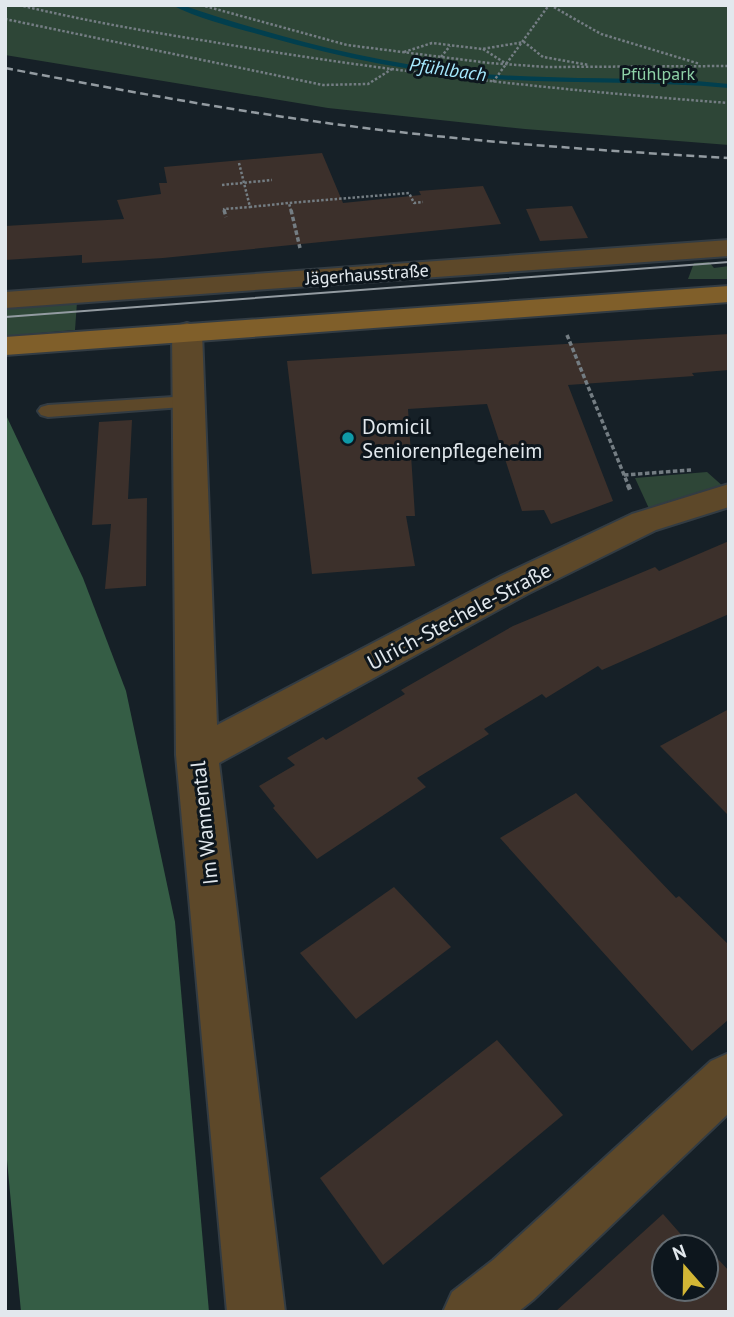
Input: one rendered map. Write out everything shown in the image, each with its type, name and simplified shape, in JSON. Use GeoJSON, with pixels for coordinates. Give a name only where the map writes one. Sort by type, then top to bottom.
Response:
{"type":"FeatureCollection","features":[{"type":"Feature","properties":{"kind":"street","name":"Jägerhausstraße"},"geometry":{"type":"LineString","coordinates":[[5,300],[729,248]]}},
{"type":"Feature","properties":{"kind":"street"},"geometry":{"type":"LineString","coordinates":[[5,346],[729,294]]}},
{"type":"Feature","properties":{"kind":"street","name":"Im Wannental"},"geometry":{"type":"LineString","coordinates":[[187,332],[197,755],[256,1312]]}},
{"type":"Feature","properties":{"kind":"street","name":"Ulrich-Stechele-Straße"},"geometry":{"type":"LineString","coordinates":[[197,755],[514,585],[644,522],[729,495]]}},
{"type":"Feature","properties":{"kind":"street"},"geometry":{"type":"LineString","coordinates":[[472,1312],[513,1280],[729,1078]]}},
{"type":"Feature","properties":{"kind":"lane"},"geometry":{"type":"LineString","coordinates":[[48,411],[189,402]]}},
{"type":"Feature","properties":{"kind":"path"},"geometry":{"type":"LineString","coordinates":[[19,5],[244,49],[493,82],[729,103]]}},
{"type":"Feature","properties":{"kind":"path"},"geometry":{"type":"LineString","coordinates":[[201,5],[346,45],[441,57],[508,64],[604,67],[700,64],[729,66]]}},
{"type":"Feature","properties":{"kind":"path"},"geometry":{"type":"LineString","coordinates":[[493,82],[550,5],[601,34],[700,64]]}},
{"type":"Feature","properties":{"kind":"path"},"geometry":{"type":"LineString","coordinates":[[5,19],[211,64],[261,71],[299,82],[363,85],[377,81],[392,69]]}},
{"type":"Feature","properties":{"kind":"path"},"geometry":{"type":"LineString","coordinates":[[403,52],[426,43],[482,49],[524,42],[544,57],[604,67]]}},
{"type":"Feature","properties":{"kind":"path"},"geometry":{"type":"LineString","coordinates":[[441,57],[450,46]]}},
{"type":"Feature","properties":{"kind":"path"},"geometry":{"type":"LineString","coordinates":[[482,49],[508,64]]}},
{"type":"Feature","properties":{"kind":"path"},"geometry":{"type":"LineString","coordinates":[[239,163],[250,207]]}},
{"type":"Feature","properties":{"kind":"path"},"geometry":{"type":"LineString","coordinates":[[222,185],[272,180]]}},
{"type":"Feature","properties":{"kind":"path"},"geometry":{"type":"LineString","coordinates":[[226,217],[224,209],[409,193],[414,203],[423,202]]}},
{"type":"Feature","properties":{"kind":"path"},"geometry":{"type":"LineString","coordinates":[[289,203],[307,278]]}},
{"type":"Feature","properties":{"kind":"path"},"geometry":{"type":"LineString","coordinates":[[555,306],[644,522]]}},
{"type":"Feature","properties":{"kind":"path"},"geometry":{"type":"LineString","coordinates":[[624,475],[701,469]]}},
{"type":"Feature","properties":{"kind":"green space","name":"Pfühlpark"},"geometry":{"type":"Polygon","coordinates":[[[5,5],[729,5],[729,145],[525,129],[328,108],[5,55],[5,5]]]}},
{"type":"Feature","properties":{"kind":"green space"},"geometry":{"type":"Polygon","coordinates":[[[709,262],[714,268],[729,266],[729,279],[688,279],[694,263],[709,262]]]}},
{"type":"Feature","properties":{"kind":"green space"},"geometry":{"type":"Polygon","coordinates":[[[77,302],[75,330],[5,336],[5,308],[77,302]]]}},
{"type":"Feature","properties":{"kind":"green space"},"geometry":{"type":"Polygon","coordinates":[[[5,413],[83,578],[126,691],[175,922],[209,1312],[21,1312],[5,1138],[5,413]]]}},
{"type":"Feature","properties":{"kind":"green space"},"geometry":{"type":"Polygon","coordinates":[[[707,472],[725,488],[652,515],[635,478],[707,472]]]}},
{"type":"Feature","properties":{"kind":"building"},"geometry":{"type":"Polygon","coordinates":[[[322,153],[343,203],[421,195],[419,191],[483,186],[501,224],[163,258],[82,263],[82,255],[5,260],[5,226],[124,219],[117,200],[161,194],[159,183],[167,183],[164,167],[322,153]]]}},
{"type":"Feature","properties":{"kind":"building"},"geometry":{"type":"Polygon","coordinates":[[[572,206],[588,238],[540,241],[526,209],[572,206]]]}},
{"type":"Feature","properties":{"kind":"building","name":"Domicil Seniorenpflegeheim"},"geometry":{"type":"Polygon","coordinates":[[[729,334],[729,370],[692,373],[694,376],[568,385],[613,501],[551,524],[544,510],[522,511],[487,404],[408,409],[415,516],[406,516],[415,566],[312,574],[287,361],[729,334]]]}},
{"type":"Feature","properties":{"kind":"building"},"geometry":{"type":"Polygon","coordinates":[[[132,420],[128,499],[147,498],[146,586],[105,589],[111,524],[92,525],[99,422],[132,420]]]}},
{"type":"Feature","properties":{"kind":"building"},"geometry":{"type":"Polygon","coordinates":[[[729,541],[729,614],[602,670],[598,666],[546,698],[542,694],[484,729],[489,734],[417,778],[426,787],[317,859],[273,808],[275,806],[259,786],[295,765],[287,758],[323,737],[326,740],[405,694],[401,690],[513,626],[655,567],[659,571],[729,541]]]}},
{"type":"Feature","properties":{"kind":"building"},"geometry":{"type":"Polygon","coordinates":[[[729,709],[729,816],[660,746],[729,709]]]}},
{"type":"Feature","properties":{"kind":"building"},"geometry":{"type":"Polygon","coordinates":[[[576,793],[676,898],[679,896],[729,945],[728,1020],[692,1051],[500,838],[576,793]]]}},
{"type":"Feature","properties":{"kind":"building"},"geometry":{"type":"Polygon","coordinates":[[[394,887],[451,947],[356,1019],[300,953],[394,887]]]}},
{"type":"Feature","properties":{"kind":"building"},"geometry":{"type":"Polygon","coordinates":[[[497,1040],[563,1115],[383,1265],[320,1178],[497,1040]]]}},
{"type":"Feature","properties":{"kind":"building"},"geometry":{"type":"Polygon","coordinates":[[[663,1214],[680,1233],[650,1233],[650,1303],[720,1303],[720,1261],[729,1271],[729,1312],[555,1312],[663,1214]]]}},
{"type":"Feature","properties":{"kind":"waterway","name":"Pfühlbach"},"geometry":{"type":"LineString","coordinates":[[175,5],[317,48],[390,64],[497,77],[663,81],[729,86]]}},
{"type":"Feature","properties":{"kind":"tram line"},"geometry":{"type":"LineString","coordinates":[[5,317],[729,262]]}},
{"type":"Feature","properties":{"kind":"railway"},"geometry":{"type":"LineString","coordinates":[[5,68],[185,101],[365,128],[547,146],[729,158]]}},
{"type":"Feature","properties":{"kind":"place","name":"Domicil Seniorenpflegeheim"},"geometry":{"type":"Point","coordinates":[348,438]}}]}
